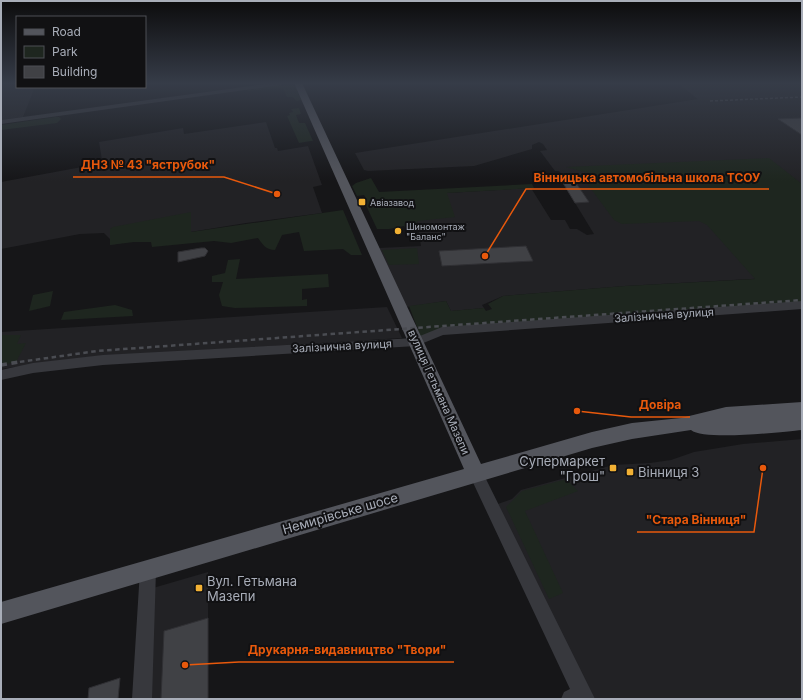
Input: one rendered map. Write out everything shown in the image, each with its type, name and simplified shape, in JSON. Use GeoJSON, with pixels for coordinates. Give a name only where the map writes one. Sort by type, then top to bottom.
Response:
{"type":"FeatureCollection","features":[{"type":"Feature","properties":{"kind":"main road","name":"вулиця Гетьмана Мазепи"},"geometry":{"type":"LineString","coordinates":[[313,116],[476,474]]}},
{"type":"Feature","properties":{"kind":"main road","name":"Немирівське шосе"},"geometry":{"type":"LineString","coordinates":[[1,613],[476,474],[507,463],[592,440],[632,431],[681,424],[726,414],[802,409]]}},
{"type":"Feature","properties":{"kind":"main road","name":"Немирівське шосе"},"geometry":{"type":"LineString","coordinates":[[681,424],[733,428],[802,423]]}},
{"type":"Feature","properties":{"kind":"street"},"geometry":{"type":"LineString","coordinates":[[1,122],[47,116]]}},
{"type":"Feature","properties":{"kind":"street","name":"Залізнична вулиця"},"geometry":{"type":"LineString","coordinates":[[1,374],[33,368],[103,360],[416,342],[442,332],[802,305]]}},
{"type":"Feature","properties":{"kind":"street","name":"вулиця Гетьмана Мазепи"},"geometry":{"type":"LineString","coordinates":[[476,474],[580,698]]}},
{"type":"Feature","properties":{"kind":"street"},"geometry":{"type":"LineString","coordinates":[[142,699],[148,570]]}},
{"type":"Feature","properties":{"kind":"shaded area"},"geometry":{"type":"Polygon","coordinates":[[[1,116],[24,116],[23,117],[1,120],[1,116]]]}},
{"type":"Feature","properties":{"kind":"shaded area"},"geometry":{"type":"Polygon","coordinates":[[[592,116],[802,116],[802,276],[625,286],[503,296],[482,305],[484,308],[451,311],[446,301],[406,307],[379,248],[421,246],[417,221],[446,193],[531,188],[551,220],[565,220],[570,229],[577,229],[587,235],[594,234],[558,175],[562,175],[559,171],[555,171],[540,151],[547,150],[543,144],[539,142],[532,145],[532,149],[474,166],[368,171],[364,170],[355,153],[592,116]]]}},
{"type":"Feature","properties":{"kind":"shaded area"},"geometry":{"type":"Polygon","coordinates":[[[266,122],[275,148],[277,148],[278,151],[308,146],[322,185],[313,187],[322,213],[246,223],[110,245],[110,239],[104,233],[80,234],[1,249],[1,182],[98,164],[102,160],[99,142],[183,128],[184,134],[266,122]]]}},
{"type":"Feature","properties":{"kind":"shaded area"},"geometry":{"type":"Polygon","coordinates":[[[387,307],[402,338],[91,357],[1,369],[1,332],[387,307]]]}},
{"type":"Feature","properties":{"kind":"shaded area"},"geometry":{"type":"Polygon","coordinates":[[[802,439],[802,699],[585,699],[492,506],[512,499],[521,490],[613,465],[671,460],[694,452],[743,444],[802,439]]]}},
{"type":"Feature","properties":{"kind":"shaded area"},"geometry":{"type":"Polygon","coordinates":[[[208,572],[208,699],[142,699],[153,588],[208,572]]]}},
{"type":"Feature","properties":{"kind":"green space"},"geometry":{"type":"Polygon","coordinates":[[[287,116],[296,116],[299,123],[305,123],[313,141],[299,143],[287,116]]]}},
{"type":"Feature","properties":{"kind":"green space"},"geometry":{"type":"Polygon","coordinates":[[[59,117],[61,119],[57,123],[1,130],[1,125],[59,117]]]}},
{"type":"Feature","properties":{"kind":"green space"},"geometry":{"type":"Polygon","coordinates":[[[769,158],[802,184],[802,305],[442,331],[422,340],[409,306],[446,301],[451,311],[484,308],[486,311],[492,309],[488,304],[503,296],[625,286],[755,279],[707,225],[699,221],[622,224],[614,220],[583,178],[584,176],[592,174],[566,167],[769,158]]]}},
{"type":"Feature","properties":{"kind":"green space"},"geometry":{"type":"Polygon","coordinates":[[[371,178],[379,192],[532,184],[534,188],[447,193],[455,217],[417,221],[413,227],[405,228],[404,226],[389,229],[377,229],[364,201],[367,200],[364,195],[357,196],[352,186],[356,183],[371,178]]]}},
{"type":"Feature","properties":{"kind":"green space"},"geometry":{"type":"Polygon","coordinates":[[[343,210],[362,255],[351,255],[343,249],[304,251],[299,232],[282,235],[275,250],[267,248],[258,238],[231,243],[214,241],[152,247],[151,242],[134,242],[110,245],[110,229],[113,227],[191,212],[191,232],[343,210]]]}},
{"type":"Feature","properties":{"kind":"green space"},"geometry":{"type":"Polygon","coordinates":[[[417,248],[419,264],[389,265],[382,250],[417,248]]]}},
{"type":"Feature","properties":{"kind":"green space"},"geometry":{"type":"Polygon","coordinates":[[[240,259],[236,279],[328,274],[329,287],[302,289],[302,300],[307,299],[307,306],[235,308],[222,306],[219,295],[223,282],[212,282],[212,276],[225,273],[228,260],[240,259]]]}},
{"type":"Feature","properties":{"kind":"green space"},"geometry":{"type":"Polygon","coordinates":[[[53,291],[50,306],[29,311],[33,295],[53,291]]]}},
{"type":"Feature","properties":{"kind":"green space"},"geometry":{"type":"Polygon","coordinates":[[[115,305],[132,310],[133,316],[61,320],[64,312],[115,305]]]}},
{"type":"Feature","properties":{"kind":"green space"},"geometry":{"type":"Polygon","coordinates":[[[1,335],[21,335],[17,344],[26,343],[16,362],[1,365],[1,335]]]}},
{"type":"Feature","properties":{"kind":"green space"},"geometry":{"type":"Polygon","coordinates":[[[563,480],[568,481],[578,491],[525,511],[563,593],[549,599],[506,507],[522,491],[563,480]]]}},
{"type":"Feature","properties":{"kind":"building"},"geometry":{"type":"Polygon","coordinates":[[[802,118],[802,135],[778,119],[802,118]]]}},
{"type":"Feature","properties":{"kind":"building"},"geometry":{"type":"Polygon","coordinates":[[[572,177],[589,202],[575,203],[560,178],[572,177]]]}},
{"type":"Feature","properties":{"kind":"building"},"geometry":{"type":"Polygon","coordinates":[[[526,246],[533,261],[442,266],[439,251],[526,246]]]}},
{"type":"Feature","properties":{"kind":"building"},"geometry":{"type":"Polygon","coordinates":[[[205,248],[208,251],[205,256],[178,262],[178,252],[205,248]]]}},
{"type":"Feature","properties":{"kind":"building"},"geometry":{"type":"Polygon","coordinates":[[[208,618],[208,699],[161,699],[164,631],[208,618]]]}},
{"type":"Feature","properties":{"kind":"building"},"geometry":{"type":"Polygon","coordinates":[[[120,678],[118,699],[88,699],[89,688],[120,678]]]}},
{"type":"Feature","properties":{"kind":"railway"},"geometry":{"type":"LineString","coordinates":[[19,362],[97,351],[802,300]]}},
{"type":"Feature","properties":{"kind":"railway"},"geometry":{"type":"LineString","coordinates":[[1,365],[19,362]]}},
{"type":"Feature","properties":{"kind":"railway"},"geometry":{"type":"LineString","coordinates":[[12,363],[19,362]]}},
{"type":"Feature","properties":{"kind":"place","name":"ДНЗ № 43 \"яструбок\""},"geometry":{"type":"Point","coordinates":[277,194]}},
{"type":"Feature","properties":{"kind":"place","name":"Авіазавод"},"geometry":{"type":"Point","coordinates":[362,202]}},
{"type":"Feature","properties":{"kind":"place","name":"Шиномонтаж \"Баланс\""},"geometry":{"type":"Point","coordinates":[398,231]}},
{"type":"Feature","properties":{"kind":"place","name":"Вінницька автомобільна школа ТСОУ"},"geometry":{"type":"Point","coordinates":[485,256]}},
{"type":"Feature","properties":{"kind":"place","name":"Довіра"},"geometry":{"type":"Point","coordinates":[577,411]}},
{"type":"Feature","properties":{"kind":"place","name":"Супермаркет \"Грош\""},"geometry":{"type":"Point","coordinates":[613,468]}},
{"type":"Feature","properties":{"kind":"place","name":"\"Стара Вінниця\""},"geometry":{"type":"Point","coordinates":[763,468]}},
{"type":"Feature","properties":{"kind":"place","name":"Вінниця 3"},"geometry":{"type":"Point","coordinates":[630,472]}},
{"type":"Feature","properties":{"kind":"place","name":"Вул. Гетьмана Мазепи"},"geometry":{"type":"Point","coordinates":[199,588]}},
{"type":"Feature","properties":{"kind":"place","name":"Друкарня-видавництво \"Твори\""},"geometry":{"type":"Point","coordinates":[185,665]}}]}
